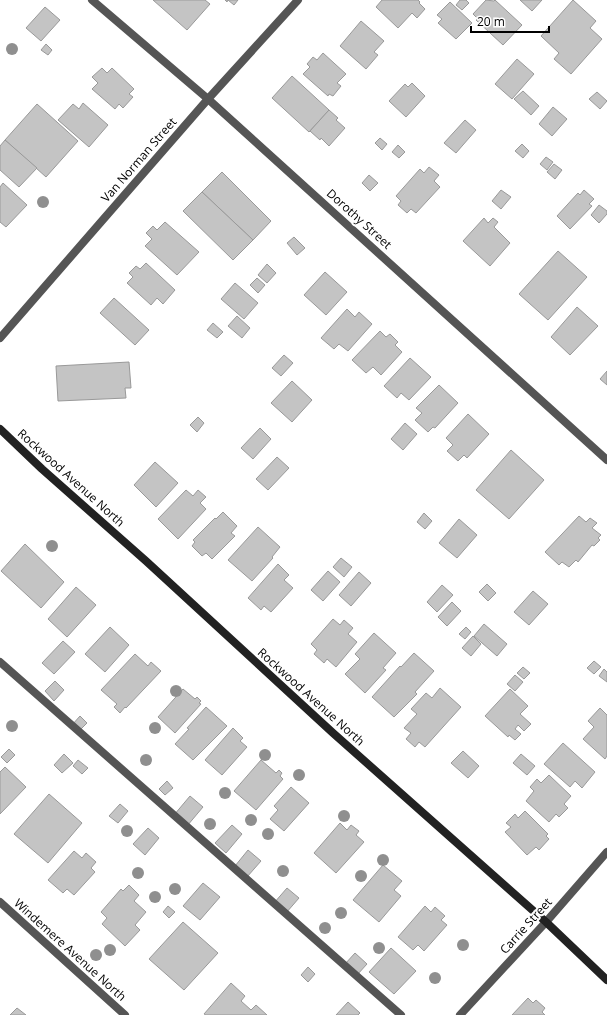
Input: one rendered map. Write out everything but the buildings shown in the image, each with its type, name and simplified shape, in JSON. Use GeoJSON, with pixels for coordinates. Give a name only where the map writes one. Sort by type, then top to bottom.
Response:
{"type":"FeatureCollection","features":[{"type":"Feature","properties":{"kind":"street","name":"Dorothy Street"},"geometry":{"type":"LineString","coordinates":[[92,0],[208,99],[607,460]]}},
{"type":"Feature","properties":{"kind":"street","name":"Van Norman Street"},"geometry":{"type":"LineString","coordinates":[[0,338],[208,99],[298,0]]}},
{"type":"Feature","properties":{"kind":"street","name":"Rockwood Avenue North"},"geometry":{"type":"LineString","coordinates":[[0,429],[263,670],[546,922],[607,980]]}},
{"type":"Feature","properties":{"kind":"street"},"geometry":{"type":"LineString","coordinates":[[0,662],[402,1015]]}},
{"type":"Feature","properties":{"kind":"street","name":"Carrie Street"},"geometry":{"type":"LineString","coordinates":[[460,1015],[546,922],[607,852]]}},
{"type":"Feature","properties":{"kind":"street","name":"Windemere Avenue North"},"geometry":{"type":"LineString","coordinates":[[0,902],[125,1015]]}}]}
